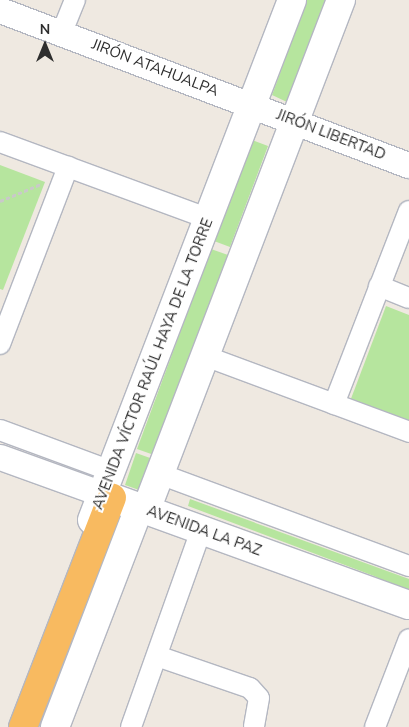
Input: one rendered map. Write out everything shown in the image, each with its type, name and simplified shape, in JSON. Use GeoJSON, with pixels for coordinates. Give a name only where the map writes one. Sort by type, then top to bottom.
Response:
{"type":"FeatureCollection","features":[{"type":"Feature","properties":{"kind":"highway"},"geometry":{"type":"LineString","coordinates":[[23,727],[123,497]]}},
{"type":"Feature","properties":{"kind":"highway"},"geometry":{"type":"LineString","coordinates":[[41,727],[123,497]]}},
{"type":"Feature","properties":{"kind":"main road","name":"AVENIDA VÍCTOR RAÚL HAYA DE LA TORRE"},"geometry":{"type":"LineString","coordinates":[[55,727],[123,497],[209,219],[292,0]]}},
{"type":"Feature","properties":{"kind":"main road","name":"AVENIDA VÍCTOR RAÚL HAYA DE LA TORRE"},"geometry":{"type":"LineString","coordinates":[[12,727],[123,497],[160,474],[341,0]]}},
{"type":"Feature","properties":{"kind":"main road","name":"AVENIDA LA PAZ"},"geometry":{"type":"LineString","coordinates":[[123,497],[201,530],[409,605]]}},
{"type":"Feature","properties":{"kind":"street"},"geometry":{"type":"LineString","coordinates":[[62,32],[75,0]]}},
{"type":"Feature","properties":{"kind":"street","name":"JIRÓN ATAHUALPA"},"geometry":{"type":"LineString","coordinates":[[0,10],[253,105]]}},
{"type":"Feature","properties":{"kind":"street","name":"JIRÓN LIBERTAD"},"geometry":{"type":"LineString","coordinates":[[253,105],[409,165]]}},
{"type":"Feature","properties":{"kind":"street"},"geometry":{"type":"LineString","coordinates":[[0,142],[209,219]]}},
{"type":"Feature","properties":{"kind":"street"},"geometry":{"type":"LineString","coordinates":[[0,344],[7,304],[68,167]]}},
{"type":"Feature","properties":{"kind":"street"},"geometry":{"type":"LineString","coordinates":[[334,404],[409,211]]}},
{"type":"Feature","properties":{"kind":"street"},"geometry":{"type":"LineString","coordinates":[[379,286],[409,298]]}},
{"type":"Feature","properties":{"kind":"street"},"geometry":{"type":"LineString","coordinates":[[205,356],[409,432]]}},
{"type":"Feature","properties":{"kind":"street","name":"AVENIDA LA PAZ"},"geometry":{"type":"LineString","coordinates":[[0,430],[123,497]]}},
{"type":"Feature","properties":{"kind":"street","name":"AVENIDA LA PAZ"},"geometry":{"type":"LineString","coordinates":[[0,457],[123,497]]}},
{"type":"Feature","properties":{"kind":"street"},"geometry":{"type":"LineString","coordinates":[[160,474],[409,566]]}},
{"type":"Feature","properties":{"kind":"street"},"geometry":{"type":"LineString","coordinates":[[131,727],[201,530]]}},
{"type":"Feature","properties":{"kind":"street"},"geometry":{"type":"LineString","coordinates":[[375,727],[409,639]]}},
{"type":"Feature","properties":{"kind":"street"},"geometry":{"type":"LineString","coordinates":[[157,656],[250,688],[259,698],[254,727]]}},
{"type":"Feature","properties":{"kind":"path"},"geometry":{"type":"LineString","coordinates":[[0,200],[45,182]]}},
{"type":"Feature","properties":{"kind":"green space"},"geometry":{"type":"Polygon","coordinates":[[[307,0],[325,0],[287,102],[272,95],[307,0]]]}},
{"type":"Feature","properties":{"kind":"green space"},"geometry":{"type":"Polygon","coordinates":[[[252,140],[268,146],[230,247],[214,241],[252,140]]]}},
{"type":"Feature","properties":{"kind":"green space"},"geometry":{"type":"Polygon","coordinates":[[[0,165],[45,182],[3,290],[0,289],[0,165]]]}},
{"type":"Feature","properties":{"kind":"green space"},"geometry":{"type":"Polygon","coordinates":[[[211,249],[228,255],[154,455],[137,449],[211,249]]]}},
{"type":"Feature","properties":{"kind":"green space"},"geometry":{"type":"Polygon","coordinates":[[[386,306],[409,315],[409,426],[349,404],[386,306]]]}},
{"type":"Feature","properties":{"kind":"green space"},"geometry":{"type":"Polygon","coordinates":[[[136,453],[153,459],[142,491],[125,485],[136,453]]]}},
{"type":"Feature","properties":{"kind":"green space"},"geometry":{"type":"Polygon","coordinates":[[[190,499],[409,579],[409,593],[374,576],[188,506],[190,499]]]}}]}
